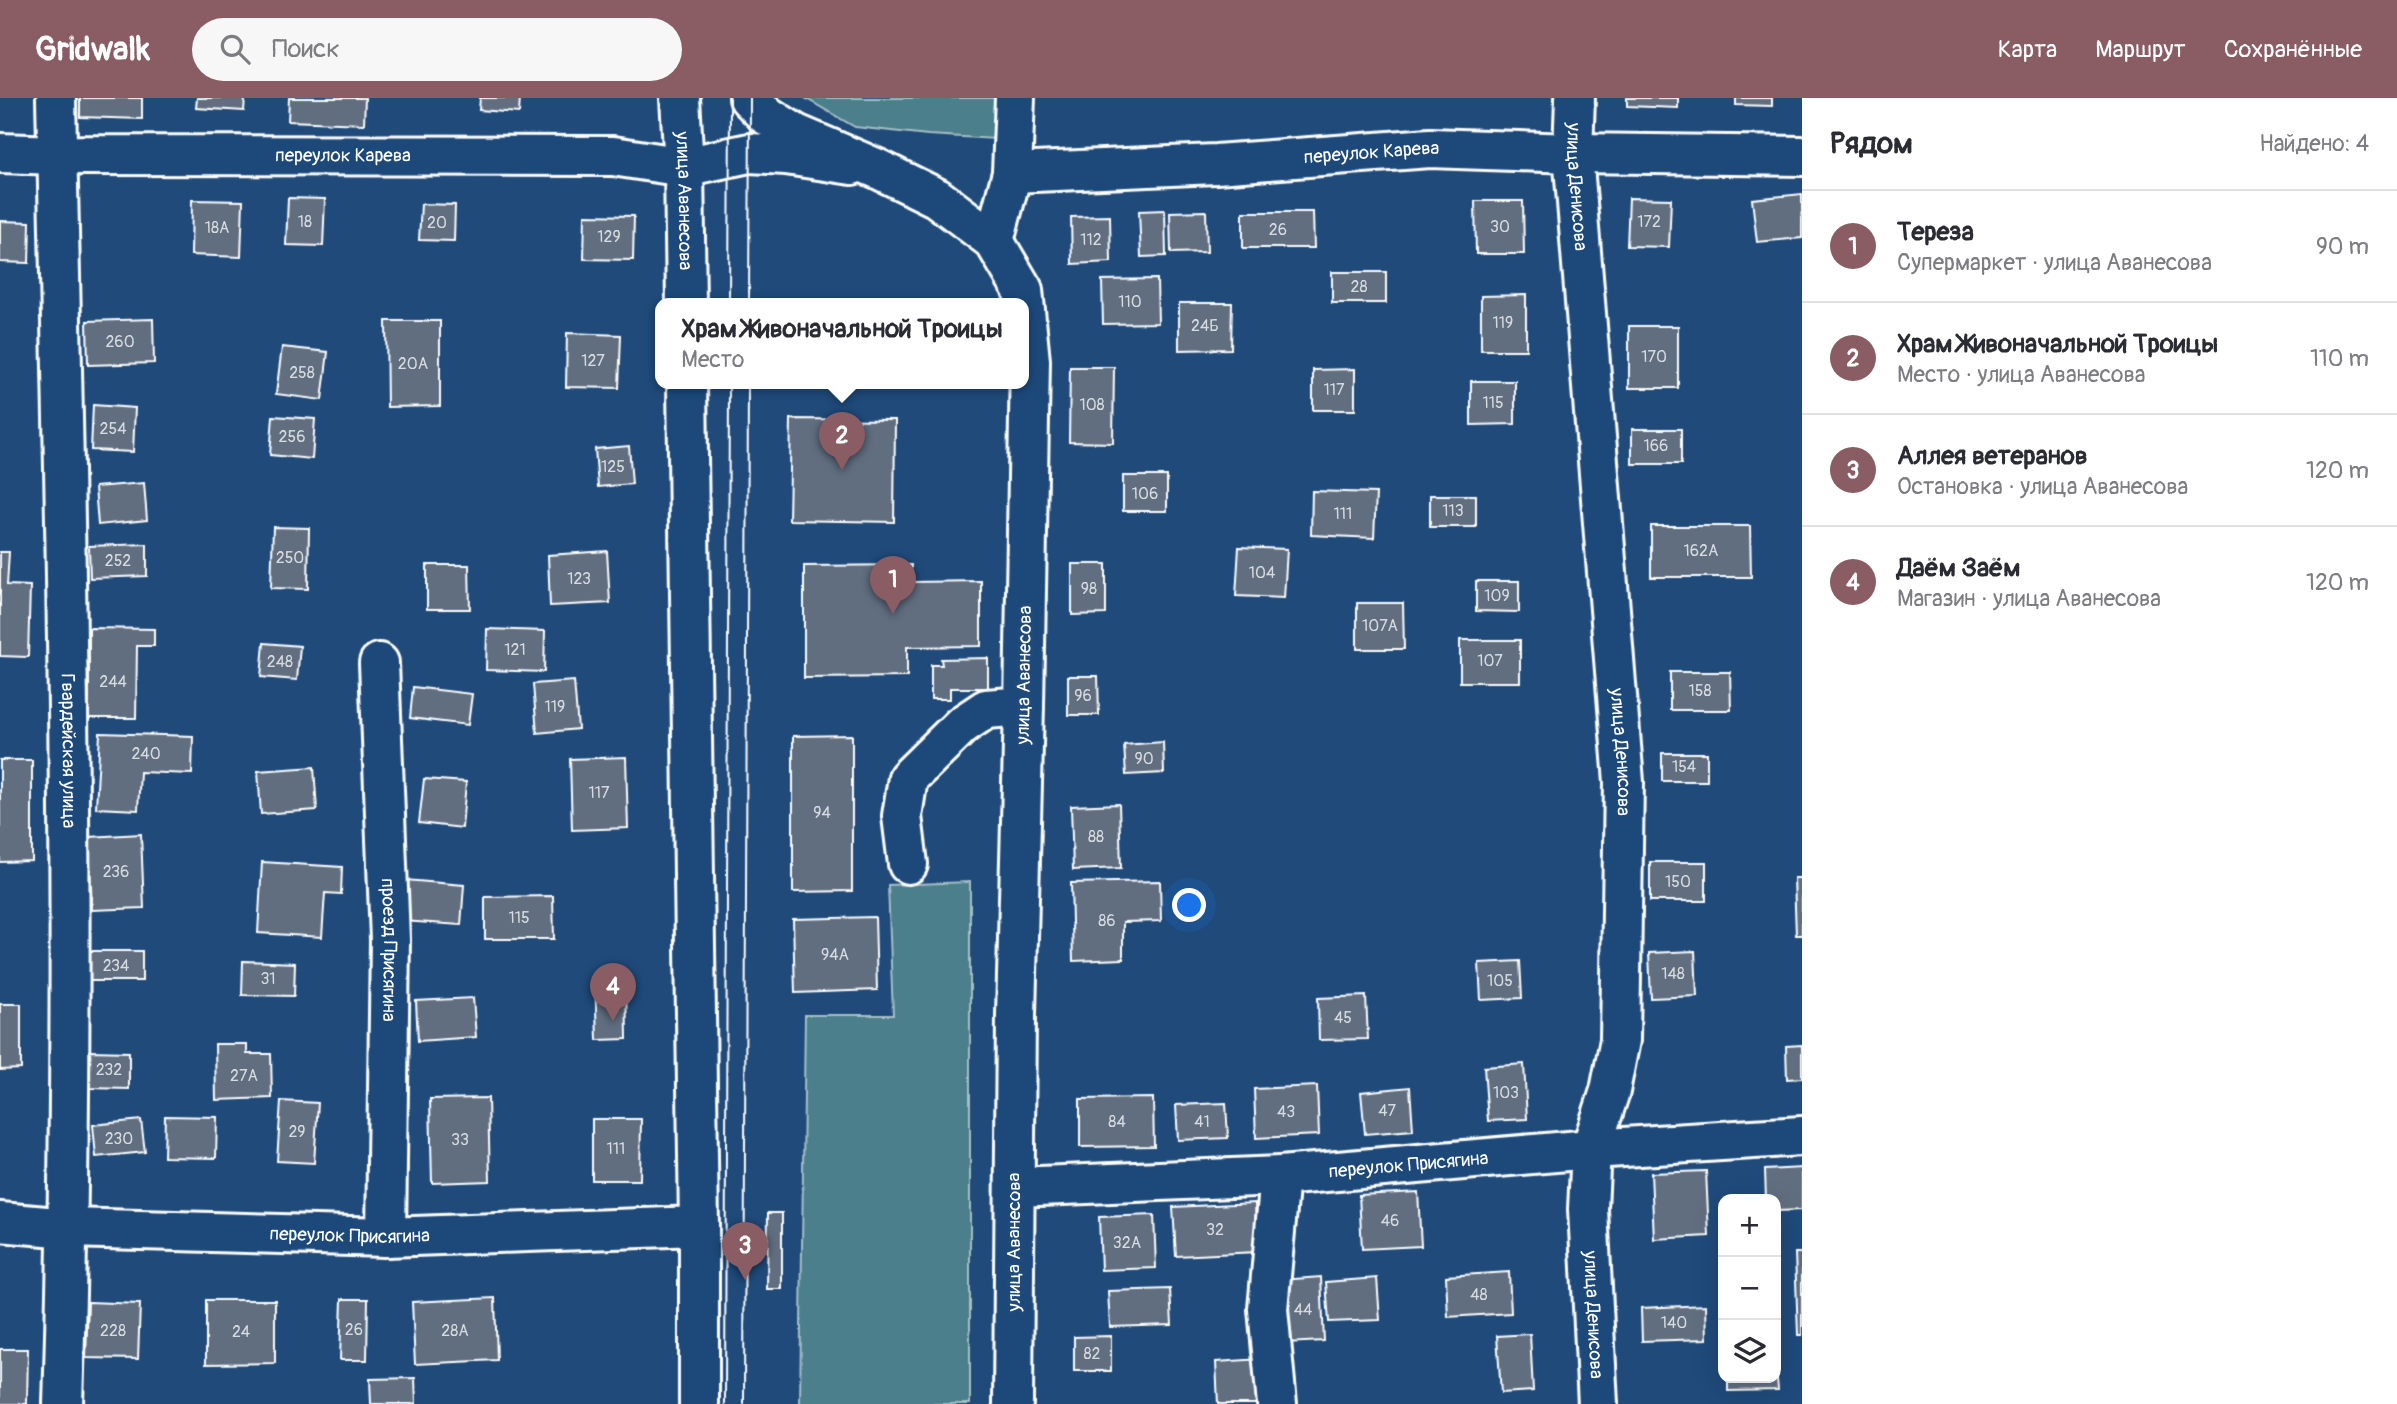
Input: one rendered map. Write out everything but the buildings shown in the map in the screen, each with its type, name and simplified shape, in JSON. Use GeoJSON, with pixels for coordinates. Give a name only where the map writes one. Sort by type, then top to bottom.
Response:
{"type":"FeatureCollection","features":[{"type":"Feature","properties":{"kind":"main road","name":"Гвардейская улица"},"geometry":{"type":"LineString","coordinates":[[56,98],[68,724],[69,1228],[63,1404]]}},
{"type":"Feature","properties":{"kind":"main road","name":"улица Аванесова"},"geometry":{"type":"LineString","coordinates":[[749,98],[766,115],[796,134],[937,198],[994,241],[1023,290],[1024,298]]}},
{"type":"Feature","properties":{"kind":"main road"},"geometry":{"type":"LineString","coordinates":[[994,241],[1012,173],[1015,98]]}},
{"type":"Feature","properties":{"kind":"main road","name":"улица Денисова"},"geometry":{"type":"LineString","coordinates":[[1575,98],[1573,153],[1625,782],[1620,1040],[1610,1091],[1591,1149],[1588,1209],[1598,1404]]}},
{"type":"Feature","properties":{"kind":"main road","name":"улица Аванесова"},"geometry":{"type":"LineString","coordinates":[[678,101],[684,167],[686,298]]}},
{"type":"Feature","properties":{"kind":"main road","name":"переулок Карева"},"geometry":{"type":"LineString","coordinates":[[1012,173],[1216,164],[1430,148],[1802,156]]}},
{"type":"Feature","properties":{"kind":"main road","name":"переулок Карева"},"geometry":{"type":"LineString","coordinates":[[0,153],[613,156],[684,167]]}},
{"type":"Feature","properties":{"kind":"main road"},"geometry":{"type":"LineString","coordinates":[[684,167],[750,153],[786,155],[878,169]]}},
{"type":"Feature","properties":{"kind":"main road","name":"улица Аванесова"},"geometry":{"type":"LineString","coordinates":[[1013,1404],[1016,1016],[1029,350]]}},
{"type":"Feature","properties":{"kind":"main road"},"geometry":{"type":"LineString","coordinates":[[687,389],[699,1404]]}},
{"type":"Feature","properties":{"kind":"main road","name":"проезд Присягина"},"geometry":{"type":"LineString","coordinates":[[379,663],[390,940],[386,1237]]}},
{"type":"Feature","properties":{"kind":"main road"},"geometry":{"type":"LineString","coordinates":[[908,864],[902,816],[908,778],[962,725],[986,709],[1024,706]]}},
{"type":"Feature","properties":{"kind":"main road","name":"переулок Присягина"},"geometry":{"type":"LineString","coordinates":[[1015,1187],[1280,1176],[1591,1149],[1802,1136]]}},
{"type":"Feature","properties":{"kind":"main road"},"geometry":{"type":"LineString","coordinates":[[1277,1404],[1268,1309],[1280,1176]]}},
{"type":"Feature","properties":{"kind":"main road","name":"переулок Присягина"},"geometry":{"type":"LineString","coordinates":[[0,1223],[69,1228],[386,1237],[699,1226]]}},
{"type":"Feature","properties":{"kind":"green space"},"geometry":{"type":"Polygon","coordinates":[[[805,98],[997,98],[996,139],[855,127],[805,98]]]}},
{"type":"Feature","properties":{"kind":"green space"},"geometry":{"type":"Polygon","coordinates":[[[970,882],[970,1404],[800,1404],[805,1015],[893,1015],[888,885],[970,882]]]}},
{"type":"Feature","properties":{"kind":"tram line"},"geometry":{"type":"LineString","coordinates":[[729,298],[730,98]]}},
{"type":"Feature","properties":{"kind":"tram line"},"geometry":{"type":"LineString","coordinates":[[749,298],[750,98]]}},
{"type":"Feature","properties":{"kind":"tram line"},"geometry":{"type":"LineString","coordinates":[[725,1404],[729,389]]}},
{"type":"Feature","properties":{"kind":"tram line"},"geometry":{"type":"LineString","coordinates":[[744,1404],[748,389]]}},
{"type":"Feature","properties":{"kind":"place","name":"Храм Живоначальной Троицы"},"geometry":{"type":"Point","coordinates":[842,470]}},
{"type":"Feature","properties":{"kind":"place","name":"Тереза"},"geometry":{"type":"Point","coordinates":[893,614]}},
{"type":"Feature","properties":{"kind":"place","name":"Даём Заём"},"geometry":{"type":"Point","coordinates":[613,1021]}},
{"type":"Feature","properties":{"kind":"place","name":"Аллея ветеранов"},"geometry":{"type":"Point","coordinates":[745,1280]}}]}
